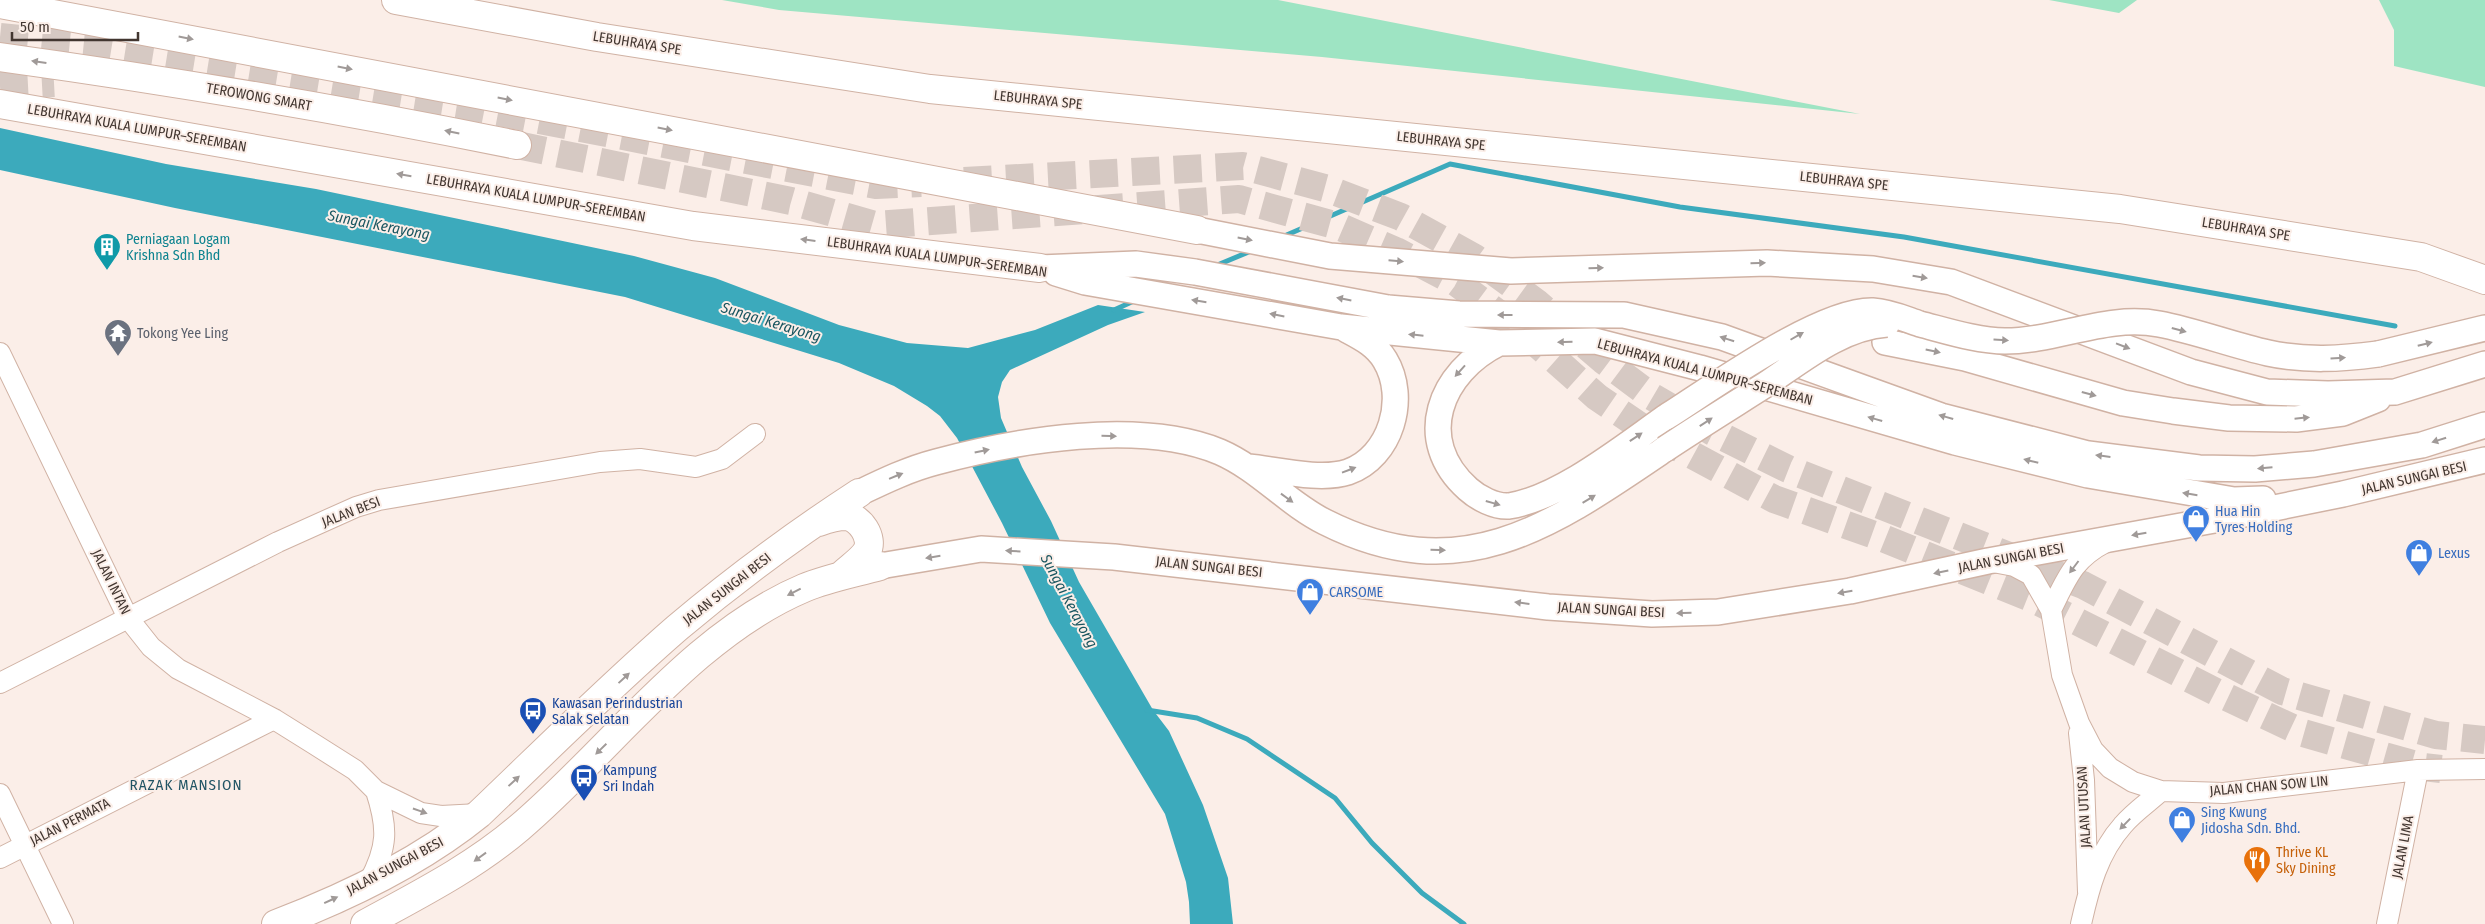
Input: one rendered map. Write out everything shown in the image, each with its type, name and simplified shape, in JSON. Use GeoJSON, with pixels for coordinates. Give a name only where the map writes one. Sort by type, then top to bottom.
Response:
{"type":"FeatureCollection","features":[{"type":"Feature","properties":{"kind":"highway","name":"LEBUHRAYA SPE"},"geometry":{"type":"LineString","coordinates":[[396,0],[597,37],[930,90],[2120,209],[2421,257],[2485,280]]}},
{"type":"Feature","properties":{"kind":"highway","name":"LEBUHRAYA SPE"},"geometry":{"type":"LineString","coordinates":[[463,0],[607,26],[932,76],[2118,198],[2422,245],[2485,262]]}},
{"type":"Feature","properties":{"kind":"highway"},"geometry":{"type":"LineString","coordinates":[[0,4],[1197,230]]}},
{"type":"Feature","properties":{"kind":"highway","name":"TEROWONG SMART"},"geometry":{"type":"LineString","coordinates":[[0,57],[156,79],[430,127],[517,145]]}},
{"type":"Feature","properties":{"kind":"highway"},"geometry":{"type":"LineString","coordinates":[[54,83],[156,79]]}},
{"type":"Feature","properties":{"kind":"highway","name":"LEBUHRAYA KUALA LUMPUR–SEREMBAN"},"geometry":{"type":"LineString","coordinates":[[0,104],[694,226],[1040,268]]}},
{"type":"Feature","properties":{"kind":"highway","name":"JALAN SUNGAI BESI"},"geometry":{"type":"LineString","coordinates":[[276,924],[370,882],[428,851],[479,814],[677,628],[813,523],[859,492]]}},
{"type":"Feature","properties":{"kind":"highway"},"geometry":{"type":"LineString","coordinates":[[813,523],[846,516],[855,519],[864,529],[869,541],[866,551],[840,577]]}},
{"type":"Feature","properties":{"kind":"highway","name":"JALAN SUNGAI BESI"},"geometry":{"type":"LineString","coordinates":[[364,924],[451,877],[519,828],[689,665],[736,627],[769,605],[804,587],[880,566]]}},
{"type":"Feature","properties":{"kind":"main road"},"geometry":{"type":"LineString","coordinates":[[1197,230],[1330,256],[1511,271],[1768,263],[1873,269],[1951,282],[2191,372],[2267,392],[2328,394],[2395,392]]}},
{"type":"Feature","properties":{"kind":"main road"},"geometry":{"type":"LineString","coordinates":[[1040,268],[1136,264],[1264,284],[1388,308],[1450,313],[1624,315],[1722,337],[1941,416],[2088,454],[2199,468],[2255,469],[2314,464],[2422,445],[2485,425]]}},
{"type":"Feature","properties":{"kind":"main road","name":"LEBUHRAYA KUALA LUMPUR–SEREMBAN"},"geometry":{"type":"LineString","coordinates":[[1040,268],[1085,282],[1341,327],[1499,343],[1595,341],[1700,368],[1955,442],[2088,475],[2234,500],[2343,494]]}},
{"type":"Feature","properties":{"kind":"main road"},"geometry":{"type":"LineString","coordinates":[[1499,343],[1480,352],[1454,378],[1441,411],[1437,432],[1439,449],[1457,480],[1472,493],[1490,503],[1506,506],[1531,501],[1556,490],[1666,417],[1802,333],[1842,317],[1872,311],[1894,315],[1919,324],[1963,334],[2004,341],[2028,340],[2134,322],[2158,324],[2269,353],[2299,358],[2331,359],[2378,354],[2485,328]]}},
{"type":"Feature","properties":{"kind":"main road"},"geometry":{"type":"LineString","coordinates":[[1249,467],[1270,486],[1303,509],[1350,533],[1377,542],[1415,550],[1460,551],[1496,544],[1556,518],[1767,383],[1796,362],[1864,328],[1884,324],[1919,324]]}},
{"type":"Feature","properties":{"kind":"main road"},"geometry":{"type":"LineString","coordinates":[[1249,467],[1323,475],[1347,472],[1377,453],[1389,434],[1394,413],[1393,382],[1385,360],[1371,343],[1341,327]]}},
{"type":"Feature","properties":{"kind":"main road"},"geometry":{"type":"LineString","coordinates":[[1767,383],[1844,348],[1863,343],[1885,342],[1965,358],[2123,403],[2229,418],[2296,419],[2343,413],[2395,392],[2485,364]]}},
{"type":"Feature","properties":{"kind":"main road","name":"JALAN SUNGAI BESI"},"geometry":{"type":"LineString","coordinates":[[859,492],[935,462],[984,451],[1060,438],[1145,437],[1182,441],[1219,452],[1249,467]]}},
{"type":"Feature","properties":{"kind":"main road","name":"JALAN SUNGAI BESI"},"geometry":{"type":"LineString","coordinates":[[880,566],[981,549],[1114,556],[1548,607],[1652,614],[1718,612],[1850,591],[1988,562],[2343,494],[2485,460]]}},
{"type":"Feature","properties":{"kind":"street","name":"JALAN INTAN"},"geometry":{"type":"LineString","coordinates":[[0,353],[128,618],[151,647],[178,669],[274,719],[355,770],[376,791],[421,813],[441,816],[479,814]]}},
{"type":"Feature","properties":{"kind":"street","name":"JALAN BESI"},"geometry":{"type":"LineString","coordinates":[[0,683],[278,542],[356,507],[379,500],[600,462],[640,459],[696,467],[722,459],[754,434]]}},
{"type":"Feature","properties":{"kind":"street"},"geometry":{"type":"LineString","coordinates":[[2051,610],[2072,568],[2088,551],[2112,538]]}},
{"type":"Feature","properties":{"kind":"street","name":"JALAN CHAN SOW LIN"},"geometry":{"type":"LineString","coordinates":[[1988,562],[2014,566],[2031,575],[2051,610],[2062,675],[2078,723],[2093,750],[2110,768],[2133,782],[2161,791],[2224,793],[2418,770],[2485,769]]}},
{"type":"Feature","properties":{"kind":"street","name":"JALAN PERMATA"},"geometry":{"type":"LineString","coordinates":[[0,858],[274,719]]}},
{"type":"Feature","properties":{"kind":"street","name":"JALAN UTUSAN"},"geometry":{"type":"LineString","coordinates":[[2078,723],[2084,780],[2088,892]]}},
{"type":"Feature","properties":{"kind":"street","name":"JALAN LIMA"},"geometry":{"type":"LineString","coordinates":[[2387,924],[2418,770]]}},
{"type":"Feature","properties":{"kind":"street","name":"JALAN INTAN"},"geometry":{"type":"LineString","coordinates":[[370,882],[381,860],[385,839],[384,817],[376,791]]}},
{"type":"Feature","properties":{"kind":"street","name":"JALAN UTUSAN"},"geometry":{"type":"LineString","coordinates":[[2081,924],[2088,892],[2104,849],[2124,824],[2161,791]]}},
{"type":"Feature","properties":{"kind":"street"},"geometry":{"type":"LineString","coordinates":[[0,794],[63,924]]}},
{"type":"Feature","properties":{"kind":"green space"},"geometry":{"type":"Polygon","coordinates":[[[722,0],[1278,0],[1860,114],[1322,57],[779,10],[722,0]]]}},
{"type":"Feature","properties":{"kind":"green space"},"geometry":{"type":"Polygon","coordinates":[[[2049,0],[2137,0],[2119,13],[2049,0]]]}},
{"type":"Feature","properties":{"kind":"green space"},"geometry":{"type":"Polygon","coordinates":[[[2379,0],[2485,0],[2485,87],[2394,66],[2394,30],[2379,0]]]}},
{"type":"Feature","properties":{"kind":"water","name":"Sungai Kerayong"},"geometry":{"type":"Polygon","coordinates":[[[0,128],[166,164],[316,189],[634,256],[715,278],[839,325],[907,343],[968,348],[1035,330],[1098,305],[1145,312],[1108,325],[1010,370],[1002,382],[998,397],[1001,418],[1022,467],[1051,521],[1079,582],[1153,710],[1169,731],[1203,805],[1228,878],[1233,924],[1190,924],[1186,882],[1165,814],[1050,623],[1002,523],[957,438],[940,416],[927,406],[894,386],[839,363],[625,297],[175,208],[0,170],[0,128]]]}},
{"type":"Feature","properties":{"kind":"waterway"},"geometry":{"type":"LineString","coordinates":[[1282,237],[1450,164],[1680,207],[1904,237],[2395,326]]}},
{"type":"Feature","properties":{"kind":"waterway"},"geometry":{"type":"LineString","coordinates":[[1215,266],[1251,251]]}},
{"type":"Feature","properties":{"kind":"waterway"},"geometry":{"type":"LineString","coordinates":[[1114,310],[1136,300]]}},
{"type":"Feature","properties":{"kind":"waterway"},"geometry":{"type":"LineString","coordinates":[[1147,710],[1197,718],[1247,739],[1335,798],[1372,843],[1422,893],[1464,924]]}},
{"type":"Feature","properties":{"kind":"tunnel"},"geometry":{"type":"LineString","coordinates":[[0,37],[90,46],[483,109],[876,185],[921,183]]}},
{"type":"Feature","properties":{"kind":"tunnel"},"geometry":{"type":"LineString","coordinates":[[0,86],[54,83]]}},
{"type":"Feature","properties":{"kind":"tunnel"},"geometry":{"type":"LineString","coordinates":[[517,145],[791,201],[875,225],[1239,199],[1338,226],[1396,251],[1457,283],[1526,334],[1597,397],[1644,429],[1774,499],[1880,537],[2031,598],[2218,693],[2303,733],[2423,767],[2441,769]]}},
{"type":"Feature","properties":{"kind":"tunnel"},"geometry":{"type":"LineString","coordinates":[[964,181],[1243,166],[1328,189],[1401,217],[1475,258],[1537,303],[1603,360],[1651,396],[1711,431],[1788,469],[2083,585],[2282,691],[2436,735],[2485,740]]}},
{"type":"Feature","properties":{"kind":"place","name":"Perniagaan Logam Krishna Sdn Bhd"},"geometry":{"type":"Point","coordinates":[107,271]}},
{"type":"Feature","properties":{"kind":"place","name":"Tokong Yee Ling"},"geometry":{"type":"Point","coordinates":[118,357]}},
{"type":"Feature","properties":{"kind":"place","name":"Hua Hin Tyres Holding"},"geometry":{"type":"Point","coordinates":[2196,543]}},
{"type":"Feature","properties":{"kind":"place","name":"Lexus"},"geometry":{"type":"Point","coordinates":[2419,577]}},
{"type":"Feature","properties":{"kind":"place","name":"CARSOME"},"geometry":{"type":"Point","coordinates":[1310,616]}},
{"type":"Feature","properties":{"kind":"place","name":"Kawasan Perindustrian Salak Selatan"},"geometry":{"type":"Point","coordinates":[533,735]}},
{"type":"Feature","properties":{"kind":"place","name":"Kampung Sri Indah"},"geometry":{"type":"Point","coordinates":[584,802]}},
{"type":"Feature","properties":{"kind":"place","name":"Sing Kwung Jidosha Sdn. Bhd."},"geometry":{"type":"Point","coordinates":[2182,844]}},
{"type":"Feature","properties":{"kind":"place","name":"Thrive KL Sky Dining"},"geometry":{"type":"Point","coordinates":[2257,884]}},
{"type":"Feature","properties":{"kind":"district","name":"RAZAK MANSION"},"geometry":{"type":"Point","coordinates":[186,785]}}]}
